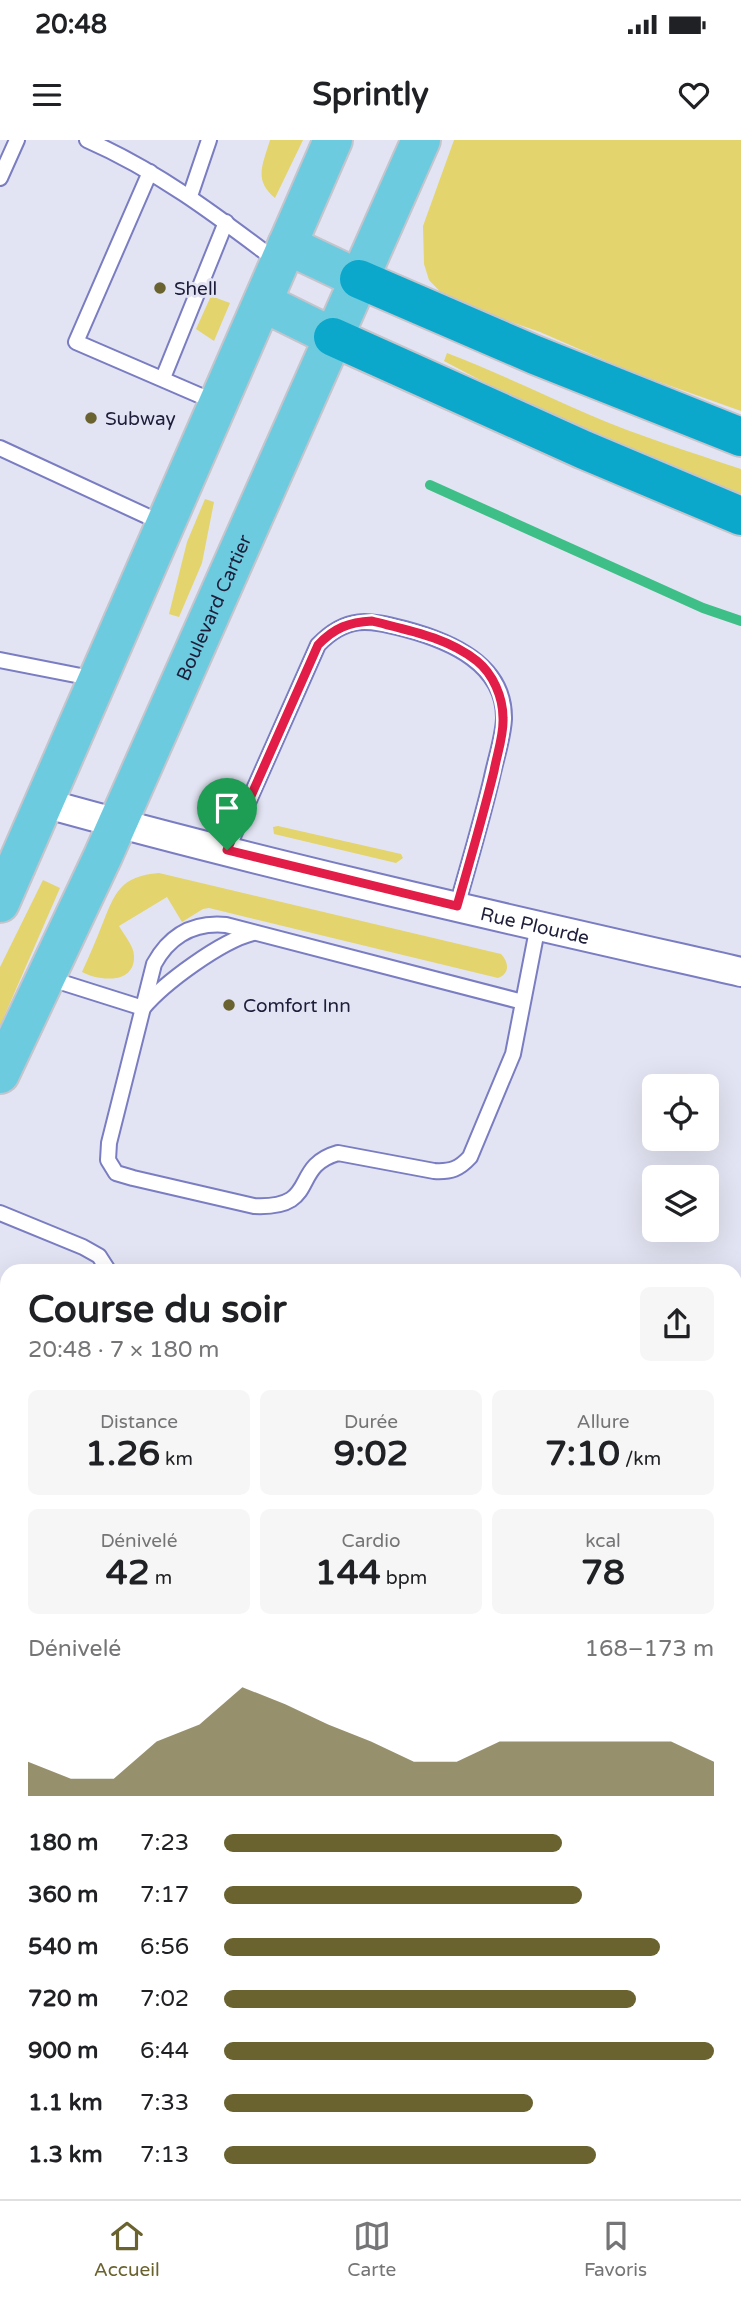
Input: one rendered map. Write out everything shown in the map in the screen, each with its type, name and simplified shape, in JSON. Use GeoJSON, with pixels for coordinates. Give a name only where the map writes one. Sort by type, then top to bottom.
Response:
{"type":"FeatureCollection","features":[{"type":"Feature","properties":{"kind":"highway"},"geometry":{"type":"LineString","coordinates":[[359,279],[535,355],[741,437]]}},
{"type":"Feature","properties":{"kind":"highway"},"geometry":{"type":"LineString","coordinates":[[333,337],[584,450],[741,516]]}},
{"type":"Feature","properties":{"kind":"main road"},"geometry":{"type":"LineString","coordinates":[[0,903],[333,140]]}},
{"type":"Feature","properties":{"kind":"main road","name":"Boulevard Cartier"},"geometry":{"type":"LineString","coordinates":[[0,1074],[118,823],[421,140]]}},
{"type":"Feature","properties":{"kind":"main road"},"geometry":{"type":"LineString","coordinates":[[283,254],[359,279]]}},
{"type":"Feature","properties":{"kind":"main road"},"geometry":{"type":"LineString","coordinates":[[264,303],[333,337]]}},
{"type":"Feature","properties":{"kind":"street","name":"Rue Plourde"},"geometry":{"type":"LineString","coordinates":[[44,803],[457,906],[741,972]]}},
{"type":"Feature","properties":{"kind":"lane"},"geometry":{"type":"LineString","coordinates":[[0,178],[17,140]]}},
{"type":"Feature","properties":{"kind":"lane"},"geometry":{"type":"LineString","coordinates":[[87,140],[150,172],[226,222],[283,254]]}},
{"type":"Feature","properties":{"kind":"lane"},"geometry":{"type":"LineString","coordinates":[[190,196],[209,140]]}},
{"type":"Feature","properties":{"kind":"lane"},"geometry":{"type":"LineString","coordinates":[[150,172],[76,342],[218,403]]}},
{"type":"Feature","properties":{"kind":"lane"},"geometry":{"type":"LineString","coordinates":[[163,378],[226,222]]}},
{"type":"Feature","properties":{"kind":"lane"},"geometry":{"type":"LineString","coordinates":[[0,448],[165,524]]}},
{"type":"Feature","properties":{"kind":"lane"},"geometry":{"type":"LineString","coordinates":[[227,850],[318,645],[328,634],[350,622],[372,621],[424,634],[455,647],[478,662],[489,674],[502,704],[504,719],[485,810],[457,906]]}},
{"type":"Feature","properties":{"kind":"lane"},"geometry":{"type":"LineString","coordinates":[[0,660],[98,680]]}},
{"type":"Feature","properties":{"kind":"lane"},"geometry":{"type":"LineString","coordinates":[[523,1002],[226,925],[208,923],[194,927],[171,941],[154,964],[108,1143],[108,1160],[116,1173],[254,1206],[273,1207],[297,1197],[313,1167],[326,1156],[338,1153],[434,1171],[449,1172],[462,1166],[470,1157],[519,1035],[538,925]]}},
{"type":"Feature","properties":{"kind":"lane"},"geometry":{"type":"LineString","coordinates":[[143,1009],[165,986],[239,936],[254,932]]}},
{"type":"Feature","properties":{"kind":"lane"},"geometry":{"type":"LineString","coordinates":[[45,977],[143,1009]]}},
{"type":"Feature","properties":{"kind":"lane"},"geometry":{"type":"LineString","coordinates":[[0,1213],[83,1247],[99,1256],[104,1264]]}},
{"type":"Feature","properties":{"kind":"shaded area"},"geometry":{"type":"Polygon","coordinates":[[[270,140],[303,140],[275,198],[264,185],[262,178],[270,140]]]}},
{"type":"Feature","properties":{"kind":"shaded area"},"geometry":{"type":"Polygon","coordinates":[[[454,140],[741,140],[741,411],[634,373],[540,332],[502,319],[480,317],[449,301],[429,280],[424,264],[423,226],[454,140]]]}},
{"type":"Feature","properties":{"kind":"shaded area"},"geometry":{"type":"Polygon","coordinates":[[[211,296],[230,303],[214,341],[196,329],[211,296]]]}},
{"type":"Feature","properties":{"kind":"shaded area"},"geometry":{"type":"Polygon","coordinates":[[[447,353],[608,423],[741,469],[741,499],[508,395],[444,361],[447,353]]]}},
{"type":"Feature","properties":{"kind":"shaded area"},"geometry":{"type":"Polygon","coordinates":[[[205,499],[214,502],[202,563],[179,617],[169,614],[187,542],[205,499]]]}},
{"type":"Feature","properties":{"kind":"shaded area"},"geometry":{"type":"Polygon","coordinates":[[[273,827],[401,854],[403,858],[396,863],[274,834],[273,827]]]}},
{"type":"Feature","properties":{"kind":"shaded area"},"geometry":{"type":"Polygon","coordinates":[[[159,873],[501,954],[507,964],[506,971],[498,978],[209,908],[182,922],[167,897],[119,926],[134,952],[133,965],[129,972],[106,979],[82,972],[115,895],[127,882],[135,878],[159,873]]]}},
{"type":"Feature","properties":{"kind":"shaded area"},"geometry":{"type":"Polygon","coordinates":[[[43,880],[60,888],[0,1026],[0,967],[43,880]]]}},
{"type":"Feature","properties":{"kind":"waterway"},"geometry":{"type":"LineString","coordinates":[[430,485],[703,608],[741,621]]}},
{"type":"Feature","properties":{"kind":"place","name":"Shell"},"geometry":{"type":"Point","coordinates":[160,288]}},
{"type":"Feature","properties":{"kind":"place","name":"Subway"},"geometry":{"type":"Point","coordinates":[91,418]}},
{"type":"Feature","properties":{"kind":"place","name":"Comfort Inn"},"geometry":{"type":"Point","coordinates":[229,1005]}},
{"type":"Feature","properties":{"kind":"route"},"geometry":{"type":"LineString","coordinates":[[372,621],[424,634],[455,647],[478,662],[489,674],[497,687],[504,719],[485,810],[457,906],[227,850],[310,659],[328,634],[350,622],[372,621]]}}]}
